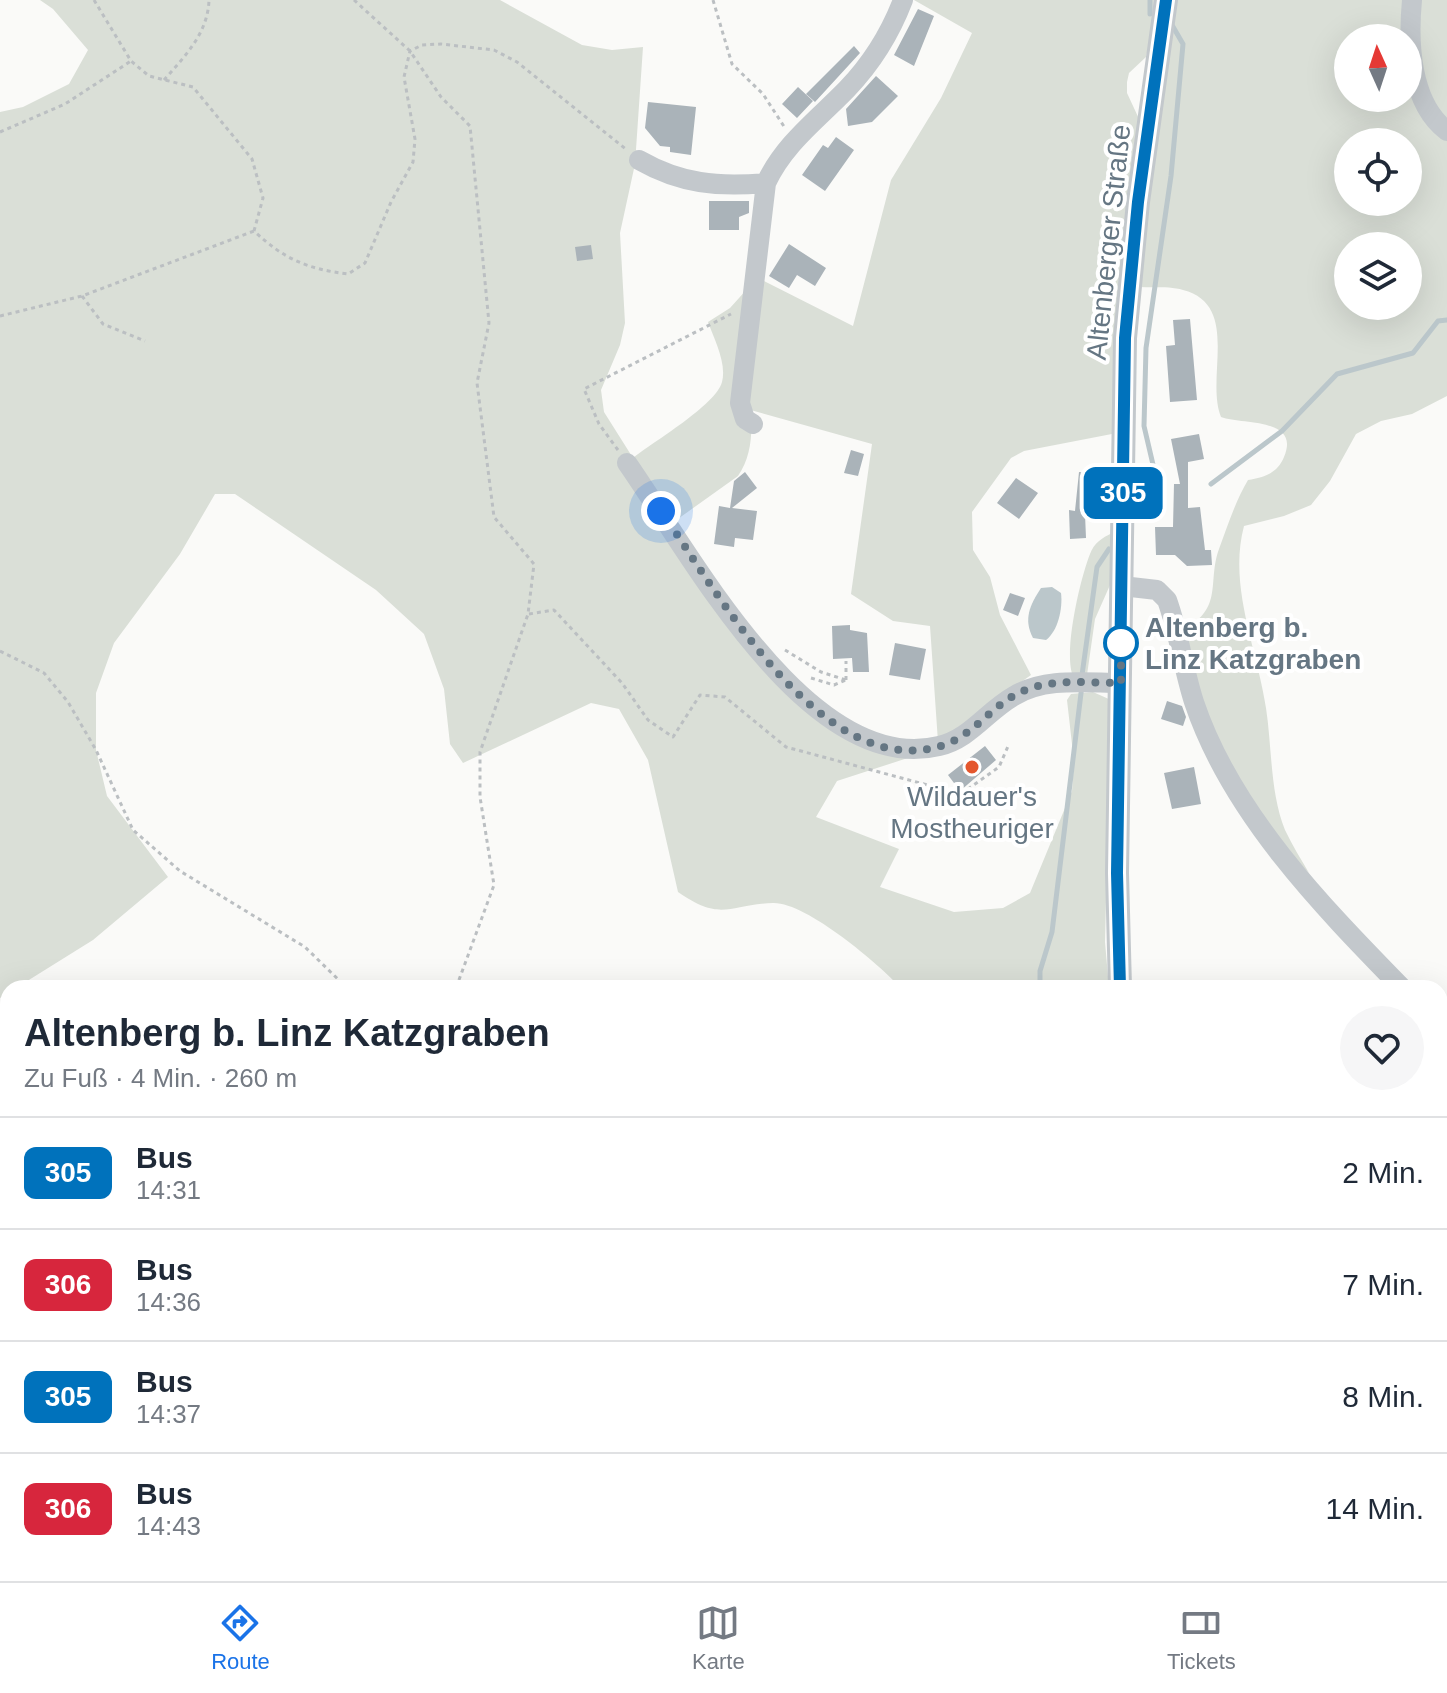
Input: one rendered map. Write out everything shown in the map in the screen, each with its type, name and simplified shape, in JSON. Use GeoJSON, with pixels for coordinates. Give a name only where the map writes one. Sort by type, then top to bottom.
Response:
{"type":"FeatureCollection","features":[{"type":"Feature","properties":{"kind":"street"},"geometry":{"type":"LineString","coordinates":[[753,424],[745,419],[740,403],[766,183],[791,142],[864,70],[885,40],[903,0]]}},
{"type":"Feature","properties":{"kind":"street","name":"Altenberger Straße"},"geometry":{"type":"LineString","coordinates":[[1120,980],[1117,873],[1125,338],[1138,202],[1166,0]]}},
{"type":"Feature","properties":{"kind":"street"},"geometry":{"type":"LineString","coordinates":[[1412,0],[1410,42],[1418,85],[1433,115],[1447,131]]}},
{"type":"Feature","properties":{"kind":"street"},"geometry":{"type":"LineString","coordinates":[[639,160],[662,173],[699,185],[766,183]]}},
{"type":"Feature","properties":{"kind":"street"},"geometry":{"type":"LineString","coordinates":[[627,463],[727,612],[753,642],[825,717],[881,746],[921,750],[943,745],[964,736],[1015,695],[1040,684],[1121,683]]}},
{"type":"Feature","properties":{"kind":"street"},"geometry":{"type":"LineString","coordinates":[[1122,586],[1157,590],[1167,600],[1194,702],[1242,799],[1291,864],[1395,980]]}},
{"type":"Feature","properties":{"kind":"path"},"geometry":{"type":"LineString","coordinates":[[94,0],[104,11],[112,33],[131,61],[149,76],[193,87],[252,159],[263,198],[254,231]]}},
{"type":"Feature","properties":{"kind":"path"},"geometry":{"type":"LineString","coordinates":[[164,80],[186,55],[208,21],[209,0]]}},
{"type":"Feature","properties":{"kind":"path"},"geometry":{"type":"LineString","coordinates":[[354,0],[410,51],[441,97],[470,126],[489,323],[477,383],[494,517],[534,564],[528,614],[480,752],[480,797],[494,885],[459,980]]}},
{"type":"Feature","properties":{"kind":"path"},"geometry":{"type":"LineString","coordinates":[[713,0],[722,42],[732,64],[763,94],[791,142]]}},
{"type":"Feature","properties":{"kind":"path"},"geometry":{"type":"LineString","coordinates":[[410,51],[422,45],[494,50],[517,62],[600,125],[639,160]]}},
{"type":"Feature","properties":{"kind":"path"},"geometry":{"type":"LineString","coordinates":[[254,231],[285,258],[324,271],[348,274],[365,263],[391,202],[413,162],[415,139],[404,77],[410,51]]}},
{"type":"Feature","properties":{"kind":"path"},"geometry":{"type":"LineString","coordinates":[[0,132],[65,104],[131,61]]}},
{"type":"Feature","properties":{"kind":"path"},"geometry":{"type":"LineString","coordinates":[[0,316],[82,296],[254,231]]}},
{"type":"Feature","properties":{"kind":"path"},"geometry":{"type":"LineString","coordinates":[[627,463],[599,424],[584,389],[710,328],[729,317],[752,292]]}},
{"type":"Feature","properties":{"kind":"path"},"geometry":{"type":"LineString","coordinates":[[82,296],[103,324],[145,341]]}},
{"type":"Feature","properties":{"kind":"path"},"geometry":{"type":"LineString","coordinates":[[528,614],[554,610],[622,683],[648,720],[673,737],[700,695],[725,697],[786,747],[961,794],[999,767],[1009,744]]}},
{"type":"Feature","properties":{"kind":"path"},"geometry":{"type":"LineString","coordinates":[[753,642],[758,640],[777,645],[821,672],[846,680]]}},
{"type":"Feature","properties":{"kind":"path"},"geometry":{"type":"LineString","coordinates":[[0,651],[44,673],[68,702],[96,750],[133,830],[180,871],[305,947],[339,980]]}},
{"type":"Feature","properties":{"kind":"path"},"geometry":{"type":"LineString","coordinates":[[846,661],[846,680]]}},
{"type":"Feature","properties":{"kind":"path"},"geometry":{"type":"LineString","coordinates":[[811,678],[834,685],[846,680]]}},
{"type":"Feature","properties":{"kind":"shaded area"},"geometry":{"type":"Polygon","coordinates":[[[40,0],[500,0],[582,45],[612,50],[643,47],[635,164],[620,233],[625,323],[620,345],[601,390],[604,412],[633,458],[696,412],[717,391],[723,375],[719,351],[708,322],[730,308],[748,288],[743,350],[751,425],[746,460],[738,476],[675,521],[621,467],[808,709],[917,755],[837,781],[816,817],[899,849],[880,887],[954,912],[1003,908],[1030,893],[1072,791],[1074,762],[1067,700],[1071,694],[1093,692],[1111,700],[1105,942],[1108,980],[893,980],[841,936],[787,905],[758,904],[726,910],[693,901],[678,892],[648,760],[619,709],[591,703],[463,763],[450,744],[444,689],[424,634],[376,590],[235,494],[215,494],[180,554],[114,643],[96,693],[96,750],[107,796],[168,877],[93,940],[29,980],[0,980],[0,112],[23,107],[69,84],[88,50],[53,9],[40,0]]]}},
{"type":"Feature","properties":{"kind":"shaded area"},"geometry":{"type":"Polygon","coordinates":[[[914,0],[1159,0],[1146,57],[1129,73],[1127,82],[1127,93],[1140,121],[1117,433],[1024,451],[1011,458],[972,512],[973,550],[990,577],[1000,615],[1031,675],[938,742],[930,626],[893,621],[851,594],[872,444],[747,409],[760,279],[853,326],[891,180],[941,98],[972,33],[914,0]]]}},
{"type":"Feature","properties":{"kind":"shaded area"},"geometry":{"type":"Polygon","coordinates":[[[1174,0],[1447,0],[1447,396],[1412,414],[1381,421],[1356,434],[1330,481],[1311,505],[1284,516],[1244,526],[1240,549],[1242,594],[1266,708],[1280,816],[1309,873],[1261,817],[1222,753],[1199,698],[1184,629],[1205,612],[1209,603],[1219,549],[1248,480],[1274,471],[1284,457],[1287,444],[1284,435],[1277,429],[1221,417],[1216,383],[1218,344],[1211,311],[1201,298],[1183,290],[1139,287],[1174,0]]]}},
{"type":"Feature","properties":{"kind":"shaded area"},"geometry":{"type":"Polygon","coordinates":[[[1112,533],[1110,585],[1095,619],[1087,675],[1073,676],[1070,665],[1071,634],[1082,580],[1094,547],[1112,533]]]}},
{"type":"Feature","properties":{"kind":"shaded area"},"geometry":{"type":"Polygon","coordinates":[[[1052,587],[1061,593],[1057,625],[1046,640],[1033,638],[1028,625],[1031,606],[1041,588],[1052,587]]]}},
{"type":"Feature","properties":{"kind":"building"},"geometry":{"type":"Polygon","coordinates":[[[918,9],[934,16],[914,66],[894,55],[918,9]]]}},
{"type":"Feature","properties":{"kind":"building"},"geometry":{"type":"Polygon","coordinates":[[[854,46],[860,53],[815,102],[806,94],[854,46]]]}},
{"type":"Feature","properties":{"kind":"building"},"geometry":{"type":"Polygon","coordinates":[[[876,76],[898,96],[872,122],[848,126],[846,109],[876,76]]]}},
{"type":"Feature","properties":{"kind":"building"},"geometry":{"type":"Polygon","coordinates":[[[798,87],[813,101],[797,118],[782,104],[798,87]]]}},
{"type":"Feature","properties":{"kind":"building"},"geometry":{"type":"Polygon","coordinates":[[[648,102],[696,107],[691,155],[670,152],[670,147],[660,146],[645,128],[648,102]]]}},
{"type":"Feature","properties":{"kind":"building"},"geometry":{"type":"Polygon","coordinates":[[[836,137],[854,150],[825,191],[802,175],[823,145],[828,148],[836,137]]]}},
{"type":"Feature","properties":{"kind":"building"},"geometry":{"type":"Polygon","coordinates":[[[709,201],[749,201],[749,213],[739,217],[739,230],[709,230],[709,201]]]}},
{"type":"Feature","properties":{"kind":"building"},"geometry":{"type":"Polygon","coordinates":[[[789,244],[826,268],[815,286],[797,275],[789,288],[769,276],[789,244]]]}},
{"type":"Feature","properties":{"kind":"building"},"geometry":{"type":"Polygon","coordinates":[[[591,245],[593,259],[577,261],[575,247],[591,245]]]}},
{"type":"Feature","properties":{"kind":"building"},"geometry":{"type":"Polygon","coordinates":[[[1190,319],[1197,400],[1170,402],[1166,346],[1175,345],[1173,320],[1190,319]]]}},
{"type":"Feature","properties":{"kind":"building"},"geometry":{"type":"Polygon","coordinates":[[[1199,434],[1204,459],[1188,462],[1188,508],[1200,507],[1205,550],[1211,550],[1212,565],[1187,566],[1175,555],[1156,555],[1155,527],[1173,527],[1174,484],[1180,484],[1171,439],[1199,434]]]}},
{"type":"Feature","properties":{"kind":"building"},"geometry":{"type":"Polygon","coordinates":[[[851,450],[864,454],[858,476],[844,473],[851,450]]]}},
{"type":"Feature","properties":{"kind":"building"},"geometry":{"type":"Polygon","coordinates":[[[745,472],[757,488],[732,508],[757,511],[753,540],[735,538],[734,547],[714,544],[719,506],[730,508],[734,481],[745,472]]]}},
{"type":"Feature","properties":{"kind":"building"},"geometry":{"type":"Polygon","coordinates":[[[1079,472],[1108,475],[1107,516],[1079,513],[1085,514],[1086,538],[1070,539],[1069,510],[1075,511],[1079,472]]]}},
{"type":"Feature","properties":{"kind":"building"},"geometry":{"type":"Polygon","coordinates":[[[1016,478],[1038,493],[1019,519],[997,503],[1016,478]]]}},
{"type":"Feature","properties":{"kind":"building"},"geometry":{"type":"Polygon","coordinates":[[[1010,593],[1025,598],[1018,616],[1003,610],[1010,593]]]}},
{"type":"Feature","properties":{"kind":"building"},"geometry":{"type":"Polygon","coordinates":[[[850,625],[850,630],[867,633],[869,672],[853,672],[852,658],[833,659],[832,626],[850,625]]]}},
{"type":"Feature","properties":{"kind":"building"},"geometry":{"type":"Polygon","coordinates":[[[895,643],[926,649],[920,680],[889,675],[895,643]]]}},
{"type":"Feature","properties":{"kind":"building"},"geometry":{"type":"Polygon","coordinates":[[[1167,701],[1182,706],[1186,717],[1183,726],[1161,719],[1167,701]]]}},
{"type":"Feature","properties":{"kind":"building","name":"Wildauer's Mostheuriger"},"geometry":{"type":"Polygon","coordinates":[[[985,746],[996,760],[960,791],[948,775],[985,746]]]}},
{"type":"Feature","properties":{"kind":"building"},"geometry":{"type":"Polygon","coordinates":[[[1194,767],[1201,804],[1172,809],[1164,773],[1194,767]]]}},
{"type":"Feature","properties":{"kind":"waterway"},"geometry":{"type":"LineString","coordinates":[[1150,0],[1150,14]]}},
{"type":"Feature","properties":{"kind":"waterway"},"geometry":{"type":"LineString","coordinates":[[1138,512],[1158,486],[1144,426],[1146,348],[1171,176],[1183,44],[1172,25]]}},
{"type":"Feature","properties":{"kind":"waterway"},"geometry":{"type":"LineString","coordinates":[[1211,484],[1282,431],[1337,374],[1413,353],[1438,321],[1447,320]]}},
{"type":"Feature","properties":{"kind":"waterway"},"geometry":{"type":"LineString","coordinates":[[1082,675],[1097,567],[1109,549]]}},
{"type":"Feature","properties":{"kind":"waterway"},"geometry":{"type":"LineString","coordinates":[[1040,980],[1052,932],[1082,685]]}},
{"type":"Feature","properties":{"kind":"bus line","name":"305"},"geometry":{"type":"LineString","coordinates":[[1120,980],[1117,873],[1125,338],[1138,202],[1166,0]]}},
{"type":"Feature","properties":{"kind":"place","name":"Altenberg b. Linz Katzgraben"},"geometry":{"type":"Point","coordinates":[1121,643]}},
{"type":"Feature","properties":{"kind":"place","name":"Wildauer's Mostheuriger"},"geometry":{"type":"Point","coordinates":[972,767]}},
{"type":"Feature","properties":{"kind":"route"},"geometry":{"type":"LineString","coordinates":[[661,511],[727,612],[795,689],[825,717],[881,746],[921,750],[943,745],[964,736],[1015,695],[1040,684],[1121,683],[1121,643]]}}]}
